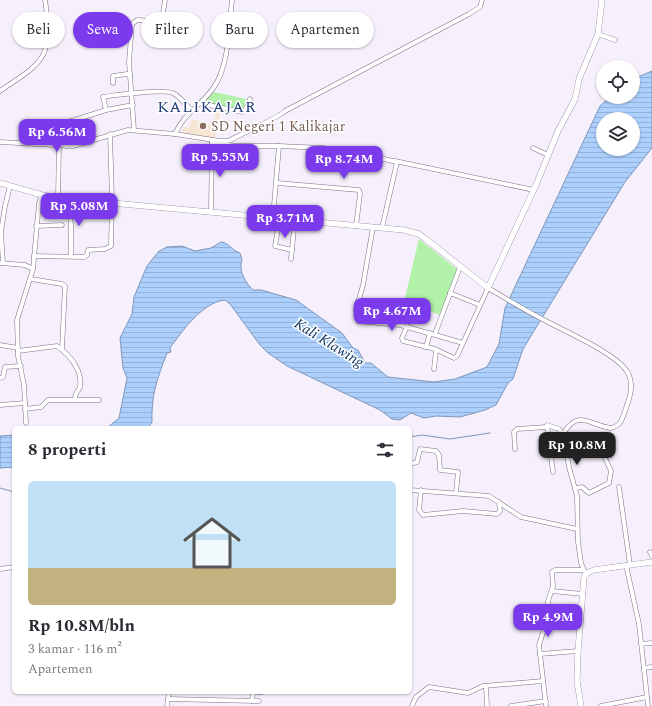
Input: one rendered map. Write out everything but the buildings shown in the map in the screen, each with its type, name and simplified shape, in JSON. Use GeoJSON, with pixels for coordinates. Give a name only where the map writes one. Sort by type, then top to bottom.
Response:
{"type":"FeatureCollection","features":[{"type":"Feature","properties":{"kind":"street"},"geometry":{"type":"LineString","coordinates":[[0,91],[27,72],[44,53],[46,41],[45,0]]}},
{"type":"Feature","properties":{"kind":"street"},"geometry":{"type":"LineString","coordinates":[[134,130],[129,62],[132,24],[137,20],[155,21],[162,19],[165,0]]}},
{"type":"Feature","properties":{"kind":"street"},"geometry":{"type":"LineString","coordinates":[[175,134],[181,122],[191,110],[214,89],[222,72],[232,0]]}},
{"type":"Feature","properties":{"kind":"street"},"geometry":{"type":"LineString","coordinates":[[212,142],[228,141],[271,118],[282,115],[285,111],[469,14],[480,7],[482,0]]}},
{"type":"Feature","properties":{"kind":"street"},"geometry":{"type":"LineString","coordinates":[[407,326],[402,338],[403,341],[436,350],[455,358],[534,190],[548,155],[574,99],[581,74],[598,34],[602,0]]}},
{"type":"Feature","properties":{"kind":"street"},"geometry":{"type":"LineString","coordinates":[[598,34],[615,40]]}},
{"type":"Feature","properties":{"kind":"street"},"geometry":{"type":"LineString","coordinates":[[113,83],[113,76],[127,74],[130,76]]}},
{"type":"Feature","properties":{"kind":"street"},"geometry":{"type":"LineString","coordinates":[[106,110],[103,97],[126,92],[132,94],[169,92],[176,95],[191,110]]}},
{"type":"Feature","properties":{"kind":"street"},"geometry":{"type":"LineString","coordinates":[[199,103],[242,112],[245,110],[250,99]]}},
{"type":"Feature","properties":{"kind":"street"},"geometry":{"type":"LineString","coordinates":[[66,146],[65,123],[106,110],[133,105]]}},
{"type":"Feature","properties":{"kind":"street"},"geometry":{"type":"LineString","coordinates":[[0,142],[66,146],[87,143],[110,135],[134,130],[175,134],[237,146],[279,146],[330,149],[396,161],[534,190]]}},
{"type":"Feature","properties":{"kind":"street"},"geometry":{"type":"LineString","coordinates":[[34,256],[86,256],[88,250],[105,249],[111,246],[112,203],[110,135]]}},
{"type":"Feature","properties":{"kind":"street"},"geometry":{"type":"LineString","coordinates":[[211,212],[212,142]]}},
{"type":"Feature","properties":{"kind":"street"},"geometry":{"type":"LineString","coordinates":[[58,197],[59,146]]}},
{"type":"Feature","properties":{"kind":"street"},"geometry":{"type":"LineString","coordinates":[[279,146],[275,246],[292,250]]}},
{"type":"Feature","properties":{"kind":"street"},"geometry":{"type":"LineString","coordinates":[[533,148],[548,155]]}},
{"type":"Feature","properties":{"kind":"street"},"geometry":{"type":"LineString","coordinates":[[382,228],[398,165],[396,161]]}},
{"type":"Feature","properties":{"kind":"street"},"geometry":{"type":"LineString","coordinates":[[0,183],[42,195],[68,199],[277,217],[404,230],[419,234],[488,288],[610,356],[625,368],[631,381],[630,395],[623,418],[619,425],[610,428],[584,419],[577,420],[570,424],[563,434]]}},
{"type":"Feature","properties":{"kind":"street"},"geometry":{"type":"LineString","coordinates":[[277,183],[359,190],[360,194],[356,226]]}},
{"type":"Feature","properties":{"kind":"street"},"geometry":{"type":"LineString","coordinates":[[10,186],[1,232],[2,263],[25,265],[33,269]]}},
{"type":"Feature","properties":{"kind":"street"},"geometry":{"type":"LineString","coordinates":[[26,422],[18,349],[18,314],[31,279],[36,226],[42,195]]}},
{"type":"Feature","properties":{"kind":"street"},"geometry":{"type":"LineString","coordinates":[[68,199],[71,226],[71,256]]}},
{"type":"Feature","properties":{"kind":"street"},"geometry":{"type":"LineString","coordinates":[[291,259],[295,219]]}},
{"type":"Feature","properties":{"kind":"street"},"geometry":{"type":"LineString","coordinates":[[36,226],[62,225]]}},
{"type":"Feature","properties":{"kind":"street"},"geometry":{"type":"LineString","coordinates":[[373,227],[363,285],[356,310],[356,320],[407,326],[463,343]]}},
{"type":"Feature","properties":{"kind":"street"},"geometry":{"type":"LineString","coordinates":[[426,347],[433,334],[460,267]]}},
{"type":"Feature","properties":{"kind":"street"},"geometry":{"type":"LineString","coordinates":[[31,279],[62,284],[65,286],[62,349]]}},
{"type":"Feature","properties":{"kind":"street"},"geometry":{"type":"LineString","coordinates":[[450,293],[480,304]]}},
{"type":"Feature","properties":{"kind":"street"},"geometry":{"type":"LineString","coordinates":[[0,345],[18,349],[57,346],[62,349],[73,360],[79,377],[80,387],[76,392],[76,398]]}},
{"type":"Feature","properties":{"kind":"street"},"geometry":{"type":"LineString","coordinates":[[434,369],[436,350]]}},
{"type":"Feature","properties":{"kind":"street"},"geometry":{"type":"LineString","coordinates":[[0,378],[3,377],[5,367],[21,366]]}},
{"type":"Feature","properties":{"kind":"street"},"geometry":{"type":"LineString","coordinates":[[25,408],[41,408],[48,400],[76,398],[99,400]]}},
{"type":"Feature","properties":{"kind":"street"},"geometry":{"type":"LineString","coordinates":[[0,406],[24,403]]}},
{"type":"Feature","properties":{"kind":"street"},"geometry":{"type":"LineString","coordinates":[[515,449],[514,432],[517,429],[546,427],[548,425],[559,428],[563,434],[569,467],[576,488],[579,511],[577,529],[584,572],[578,651],[578,681],[581,706]]}},
{"type":"Feature","properties":{"kind":"street"},"geometry":{"type":"LineString","coordinates":[[546,427],[553,472]]}},
{"type":"Feature","properties":{"kind":"street"},"geometry":{"type":"LineString","coordinates":[[412,463],[417,462],[420,449],[436,451],[439,455],[440,470],[458,472],[456,493]]}},
{"type":"Feature","properties":{"kind":"street"},"geometry":{"type":"LineString","coordinates":[[576,488],[582,487],[590,494],[609,483],[611,471],[605,458]]}},
{"type":"Feature","properties":{"kind":"street"},"geometry":{"type":"LineString","coordinates":[[619,487],[628,565],[642,644],[648,706]]}},
{"type":"Feature","properties":{"kind":"street"},"geometry":{"type":"LineString","coordinates":[[412,490],[489,496],[521,517],[577,529]]}},
{"type":"Feature","properties":{"kind":"street"},"geometry":{"type":"LineString","coordinates":[[421,490],[419,510],[423,515],[463,510],[497,514],[500,511],[498,502]]}},
{"type":"Feature","properties":{"kind":"street"},"geometry":{"type":"LineString","coordinates":[[511,706],[546,704],[539,641],[547,620],[548,601],[552,591],[554,570],[584,572],[652,562]]}},
{"type":"Feature","properties":{"kind":"street"},"geometry":{"type":"LineString","coordinates":[[0,569],[12,567]]}},
{"type":"Feature","properties":{"kind":"street"},"geometry":{"type":"LineString","coordinates":[[552,591],[583,594]]}},
{"type":"Feature","properties":{"kind":"street"},"geometry":{"type":"LineString","coordinates":[[642,644],[652,643]]}},
{"type":"Feature","properties":{"kind":"street"},"geometry":{"type":"LineString","coordinates":[[540,654],[578,651]]}},
{"type":"Feature","properties":{"kind":"street"},"geometry":{"type":"LineString","coordinates":[[644,668],[652,667]]}},
{"type":"Feature","properties":{"kind":"street"},"geometry":{"type":"LineString","coordinates":[[412,706],[416,697],[429,687],[468,694],[486,686],[543,681]]}},
{"type":"Feature","properties":{"kind":"street"},"geometry":{"type":"LineString","coordinates":[[486,686],[487,706]]}},
{"type":"Feature","properties":{"kind":"street"},"geometry":{"type":"LineString","coordinates":[[167,706],[169,694]]}},
{"type":"Feature","properties":{"kind":"street"},"geometry":{"type":"LineString","coordinates":[[252,701],[253,694]]}},
{"type":"Feature","properties":{"kind":"street"},"geometry":{"type":"LineString","coordinates":[[601,706],[647,697]]}},
{"type":"Feature","properties":{"kind":"street"},"geometry":{"type":"LineString","coordinates":[[168,699],[259,701]]}},
{"type":"Feature","properties":{"kind":"street"},"geometry":{"type":"LineString","coordinates":[[629,706],[630,700]]}},
{"type":"Feature","properties":{"kind":"shaded area","name":"SD Negeri 1 Kalikajar"},"geometry":{"type":"Polygon","coordinates":[[[216,112],[220,113],[215,139],[182,132],[183,127],[189,128],[192,119],[213,125],[216,112]]]}},
{"type":"Feature","properties":{"kind":"green space"},"geometry":{"type":"Polygon","coordinates":[[[214,92],[246,99],[243,111],[204,103],[214,92]]]}},
{"type":"Feature","properties":{"kind":"green space"},"geometry":{"type":"Polygon","coordinates":[[[419,239],[457,269],[440,315],[404,302],[419,239]]]}},
{"type":"Feature","properties":{"kind":"water","name":"Kali Klawing"},"geometry":{"type":"Polygon","coordinates":[[[652,71],[652,148],[625,182],[523,349],[513,379],[508,383],[496,405],[485,410],[460,417],[436,416],[424,418],[411,413],[400,420],[392,419],[380,410],[287,366],[268,353],[260,345],[230,304],[225,300],[209,306],[194,318],[170,348],[171,352],[167,353],[155,387],[152,423],[149,426],[109,426],[119,418],[127,378],[123,368],[120,338],[132,314],[134,297],[147,266],[159,251],[167,247],[182,246],[195,251],[211,248],[221,242],[227,244],[235,251],[240,253],[242,260],[242,272],[245,280],[253,290],[261,290],[296,300],[342,333],[353,348],[358,350],[365,363],[371,363],[388,377],[434,382],[455,379],[487,367],[499,344],[505,308],[596,115],[596,156],[640,156],[640,112],[597,112],[602,104],[640,104],[640,76],[652,71]]]}},
{"type":"Feature","properties":{"kind":"water"},"geometry":{"type":"Polygon","coordinates":[[[12,435],[12,467],[0,468],[0,436],[12,435]]]}},
{"type":"Feature","properties":{"kind":"waterway"},"geometry":{"type":"LineString","coordinates":[[412,437],[422,435],[450,439],[490,433]]}},
{"type":"Feature","properties":{"kind":"waterway"},"geometry":{"type":"LineString","coordinates":[[0,488],[12,491]]}},
{"type":"Feature","properties":{"kind":"place","name":"SD Negeri 1 Kalikajar"},"geometry":{"type":"Point","coordinates":[203,126]}},
{"type":"Feature","properties":{"kind":"district","name":"KALIKAJAR"},"geometry":{"type":"Point","coordinates":[207,107]}}]}
